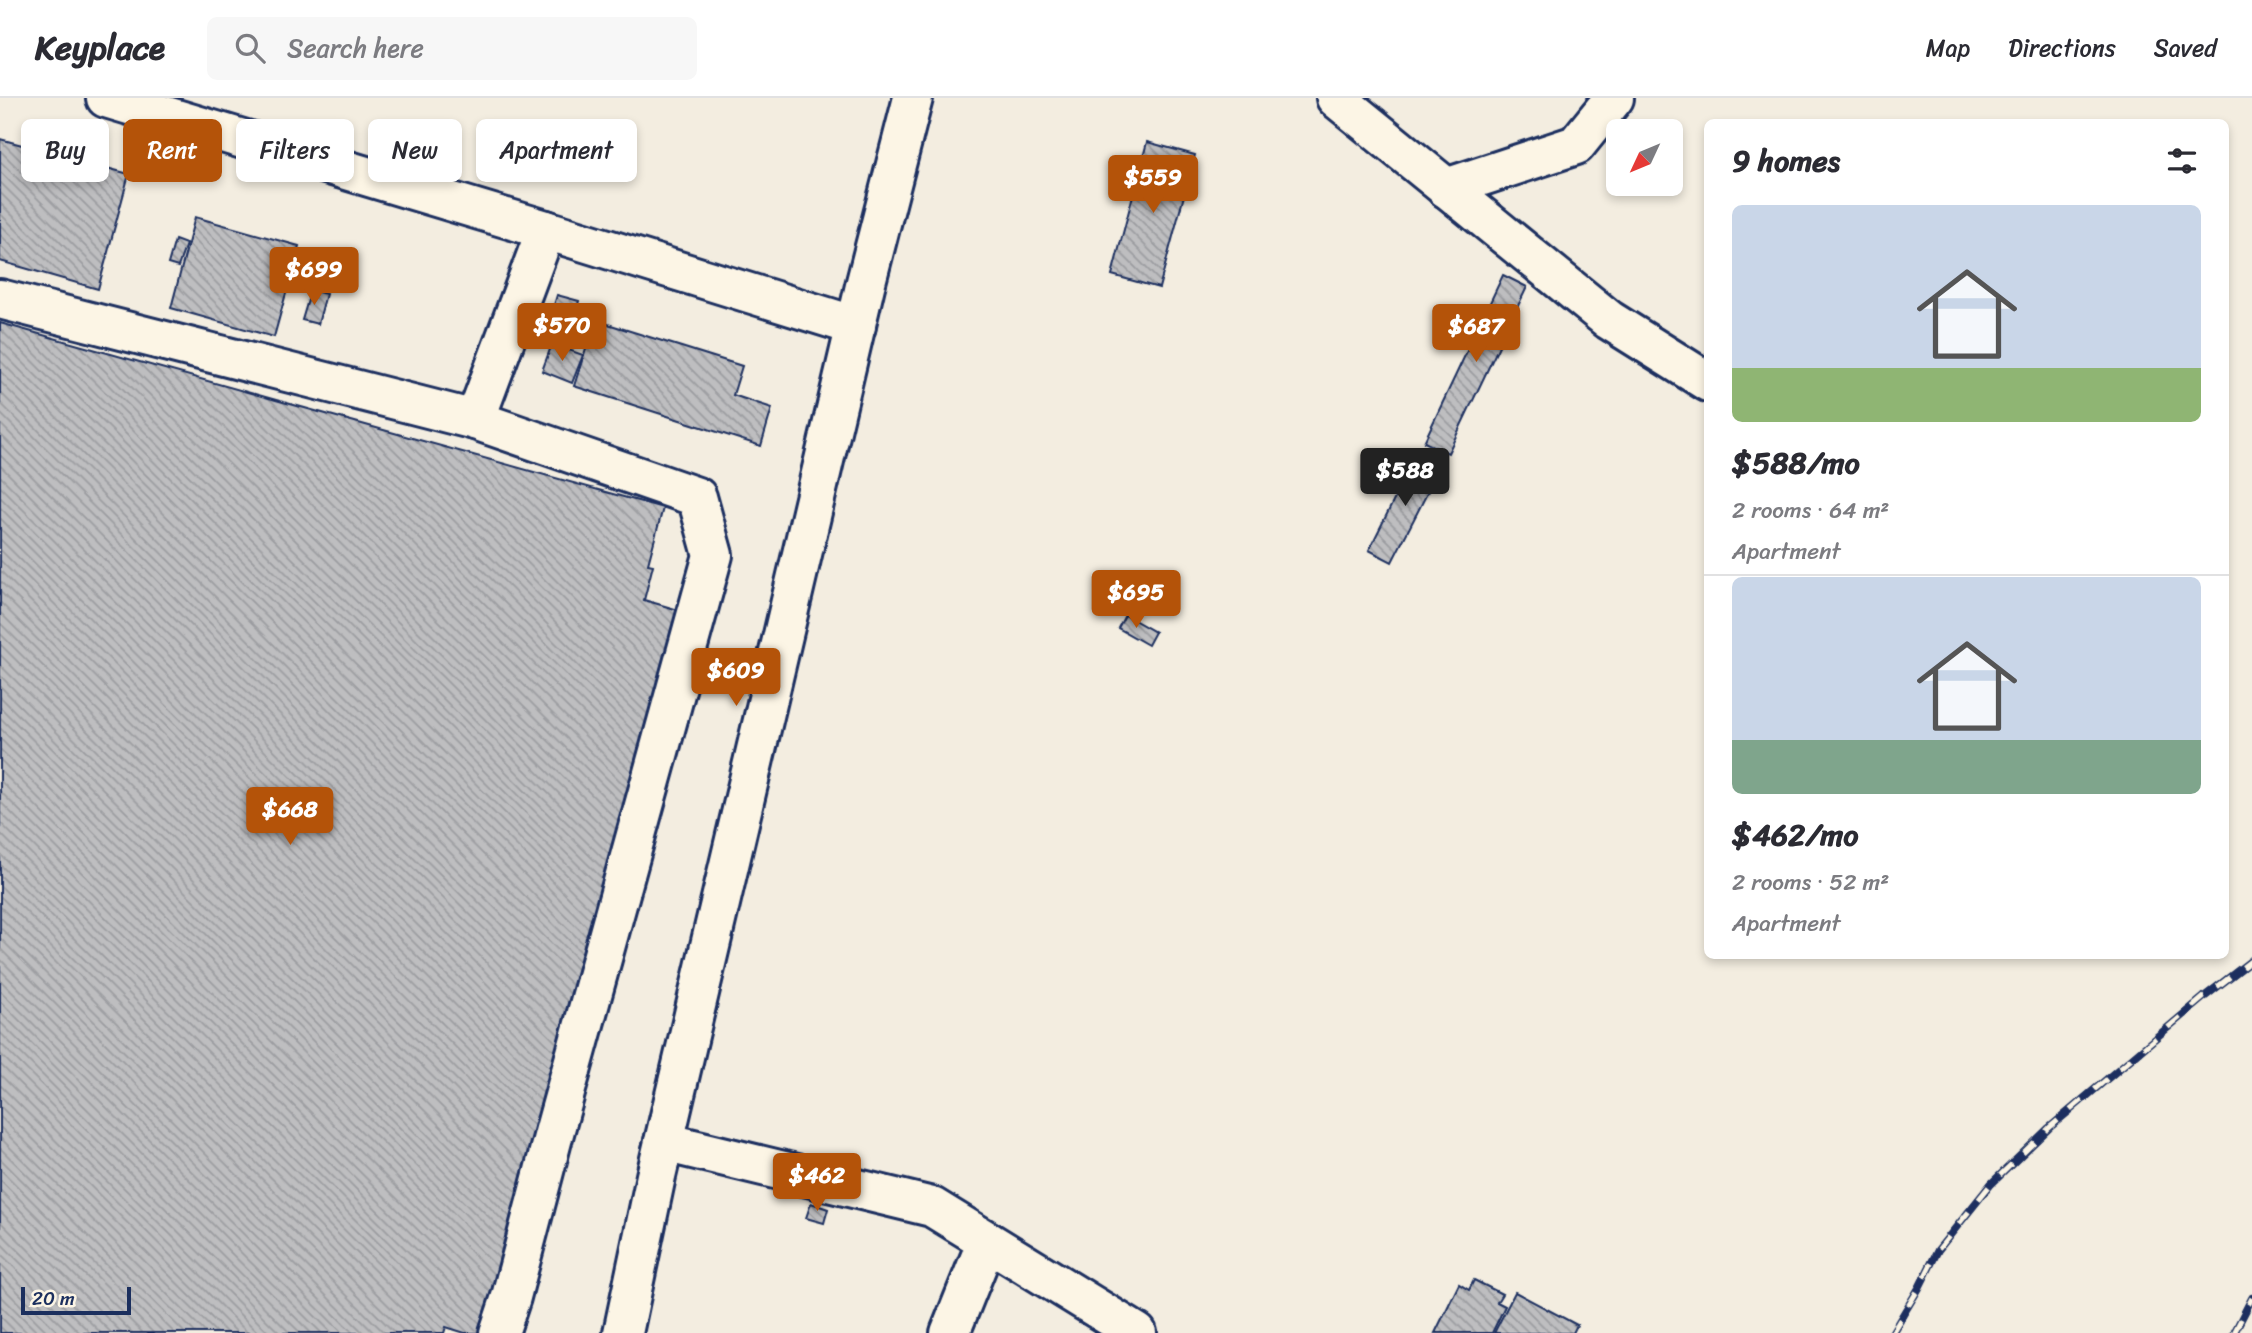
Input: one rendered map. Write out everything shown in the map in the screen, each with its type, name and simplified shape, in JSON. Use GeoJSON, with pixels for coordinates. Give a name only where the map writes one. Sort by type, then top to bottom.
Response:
{"type":"FeatureCollection","features":[{"type":"Feature","properties":{"kind":"street"},"geometry":{"type":"LineString","coordinates":[[106,98],[856,326]]}},
{"type":"Feature","properties":{"kind":"street"},"geometry":{"type":"LineString","coordinates":[[623,1333],[664,1142],[856,326],[913,98]]}},
{"type":"Feature","properties":{"kind":"street"},"geometry":{"type":"LineString","coordinates":[[1336,98],[1609,320],[1704,379]]}},
{"type":"Feature","properties":{"kind":"street"},"geometry":{"type":"LineString","coordinates":[[1447,188],[1576,145],[1614,98]]}},
{"type":"Feature","properties":{"kind":"street"},"geometry":{"type":"LineString","coordinates":[[475,420],[546,230]]}},
{"type":"Feature","properties":{"kind":"street"},"geometry":{"type":"LineString","coordinates":[[0,299],[475,420],[697,497],[713,555],[554,1133],[512,1297],[499,1333]]}},
{"type":"Feature","properties":{"kind":"street"},"geometry":{"type":"LineString","coordinates":[[664,1142],[932,1207],[1138,1333]]}},
{"type":"Feature","properties":{"kind":"street"},"geometry":{"type":"LineString","coordinates":[[950,1333],[987,1241]]}},
{"type":"Feature","properties":{"kind":"building"},"geometry":{"type":"Polygon","coordinates":[[[0,139],[21,145],[21,182],[109,182],[109,169],[123,172],[123,182],[127,182],[98,289],[0,261],[0,139]]]}},
{"type":"Feature","properties":{"kind":"building"},"geometry":{"type":"Polygon","coordinates":[[[1147,142],[1195,155],[1159,288],[1112,275],[1147,142]]]}},
{"type":"Feature","properties":{"kind":"building"},"geometry":{"type":"Polygon","coordinates":[[[195,217],[299,246],[274,337],[171,308],[195,217]]]}},
{"type":"Feature","properties":{"kind":"building"},"geometry":{"type":"Polygon","coordinates":[[[175,240],[186,244],[178,267],[168,264],[175,240]]]}},
{"type":"Feature","properties":{"kind":"building"},"geometry":{"type":"Polygon","coordinates":[[[1503,275],[1527,287],[1448,453],[1424,442],[1503,275]]]}},
{"type":"Feature","properties":{"kind":"building"},"geometry":{"type":"Polygon","coordinates":[[[311,290],[326,294],[318,324],[302,320],[311,290]]]}},
{"type":"Feature","properties":{"kind":"building"},"geometry":{"type":"Polygon","coordinates":[[[557,295],[579,301],[573,322],[551,315],[557,295]]]}},
{"type":"Feature","properties":{"kind":"building"},"geometry":{"type":"Polygon","coordinates":[[[595,320],[742,366],[733,395],[772,408],[761,446],[574,386],[595,320]]]}},
{"type":"Feature","properties":{"kind":"building"},"geometry":{"type":"Polygon","coordinates":[[[0,323],[663,508],[648,564],[653,565],[644,600],[682,611],[485,1333],[465,1333],[446,1327],[444,1333],[0,1333],[0,323]]]}},
{"type":"Feature","properties":{"kind":"building"},"geometry":{"type":"Polygon","coordinates":[[[552,344],[583,355],[572,383],[542,371],[552,344]]]}},
{"type":"Feature","properties":{"kind":"building"},"geometry":{"type":"Polygon","coordinates":[[[1417,454],[1441,466],[1392,562],[1369,550],[1417,454]]]}},
{"type":"Feature","properties":{"kind":"building"},"geometry":{"type":"Polygon","coordinates":[[[1125,615],[1155,632],[1148,645],[1118,628],[1125,615]]]}},
{"type":"Feature","properties":{"kind":"building"},"geometry":{"type":"Polygon","coordinates":[[[811,1203],[828,1209],[824,1223],[806,1218],[811,1203]]]}},
{"type":"Feature","properties":{"kind":"building"},"geometry":{"type":"Polygon","coordinates":[[[1474,1280],[1502,1294],[1497,1302],[1505,1306],[1492,1333],[1435,1333],[1459,1284],[1469,1290],[1474,1280]]]}},
{"type":"Feature","properties":{"kind":"building"},"geometry":{"type":"Polygon","coordinates":[[[1515,1292],[1577,1325],[1573,1333],[1494,1333],[1515,1292]]]}},
{"type":"Feature","properties":{"kind":"railway"},"geometry":{"type":"LineString","coordinates":[[1892,1333],[1938,1250],[1991,1184],[2049,1128],[2252,960]]}},
{"type":"Feature","properties":{"kind":"railway"},"geometry":{"type":"LineString","coordinates":[[2234,1333],[2252,1298]]}}]}
